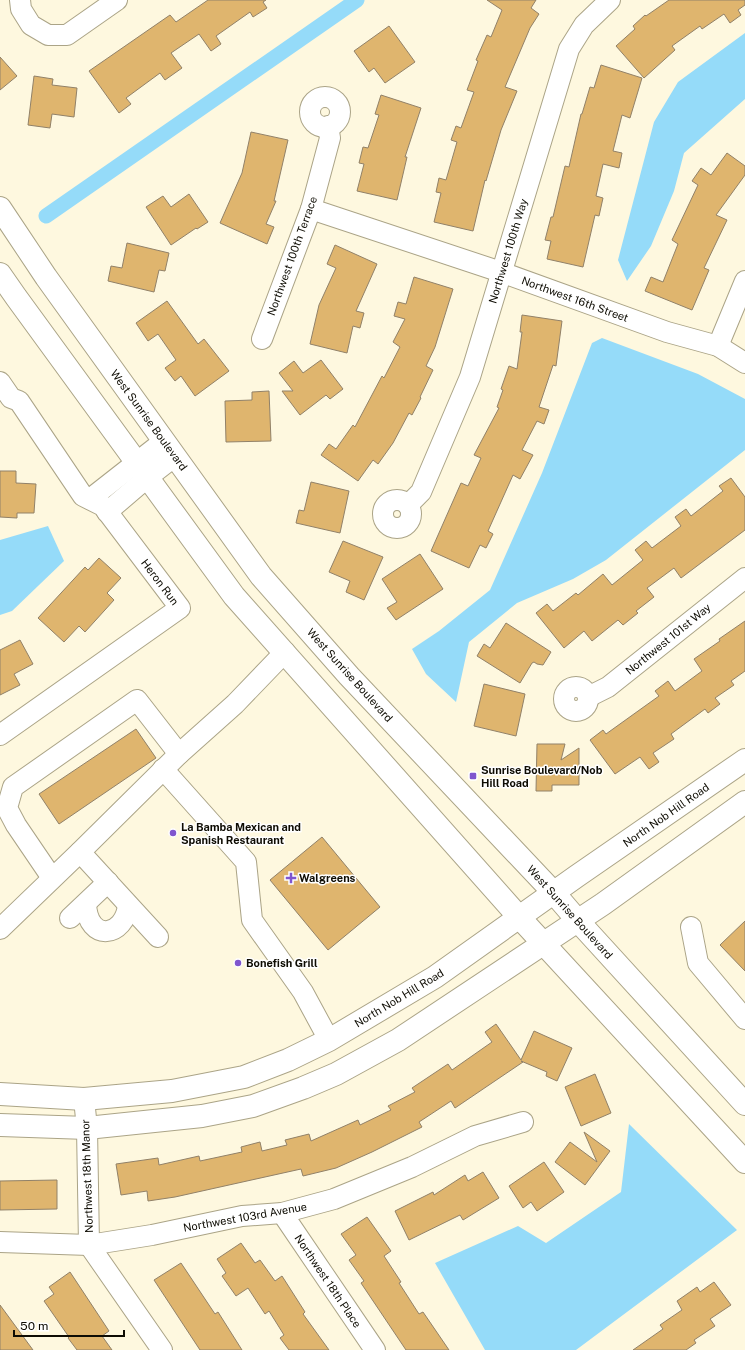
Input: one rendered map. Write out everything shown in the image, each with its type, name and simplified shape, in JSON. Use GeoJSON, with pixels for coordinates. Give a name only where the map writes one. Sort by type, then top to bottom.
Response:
{"type":"FeatureCollection","features":[{"type":"Feature","properties":{"kind":"main road","name":"West Sunrise Boulevard"},"geometry":{"type":"LineString","coordinates":[[0,208],[46,277],[262,576],[349,676],[554,893],[745,1104]]}},
{"type":"Feature","properties":{"kind":"main road"},"geometry":{"type":"LineString","coordinates":[[0,274],[234,596],[519,917],[745,1162]]}},
{"type":"Feature","properties":{"kind":"main road","name":"North Nob Hill Road"},"geometry":{"type":"LineString","coordinates":[[0,1094],[84,1099],[172,1091],[244,1077],[288,1060],[329,1040],[435,977],[745,760]]}},
{"type":"Feature","properties":{"kind":"main road"},"geometry":{"type":"LineString","coordinates":[[0,1125],[87,1128],[202,1116],[253,1106],[336,1074],[398,1040],[544,944],[603,904],[745,802]]}},
{"type":"Feature","properties":{"kind":"street"},"geometry":{"type":"LineString","coordinates":[[20,0],[21,9],[31,25],[48,35],[67,35],[117,0]]}},
{"type":"Feature","properties":{"kind":"street","name":"Northwest 100th Way"},"geometry":{"type":"LineString","coordinates":[[408,505],[421,492],[470,377],[569,49],[584,24],[610,0]]}},
{"type":"Feature","properties":{"kind":"street","name":"Northwest 100th Terrace"},"geometry":{"type":"LineString","coordinates":[[262,339],[311,209],[330,138],[328,126]]}},
{"type":"Feature","properties":{"kind":"street","name":"Northwest 16th Street"},"geometry":{"type":"LineString","coordinates":[[311,209],[501,272],[666,332],[718,346],[745,363]]}},
{"type":"Feature","properties":{"kind":"street"},"geometry":{"type":"LineString","coordinates":[[718,346],[745,281]]}},
{"type":"Feature","properties":{"kind":"street","name":"Heron Run"},"geometry":{"type":"LineString","coordinates":[[0,382],[6,402],[18,401],[83,496],[103,506],[180,608],[0,735]]}},
{"type":"Feature","properties":{"kind":"street"},"geometry":{"type":"LineString","coordinates":[[90,500],[142,470],[170,449]]}},
{"type":"Feature","properties":{"kind":"street"},"geometry":{"type":"LineString","coordinates":[[108,512],[142,470]]}},
{"type":"Feature","properties":{"kind":"street","name":"Northwest 101st Way"},"geometry":{"type":"LineString","coordinates":[[588,697],[608,687],[745,578]]}},
{"type":"Feature","properties":{"kind":"street"},"geometry":{"type":"LineString","coordinates":[[0,928],[164,770],[178,754],[235,704],[284,652]]}},
{"type":"Feature","properties":{"kind":"street"},"geometry":{"type":"LineString","coordinates":[[52,878],[16,825],[7,808],[13,787],[137,700],[178,754]]}},
{"type":"Feature","properties":{"kind":"street"},"geometry":{"type":"LineString","coordinates":[[164,770],[246,862],[252,920],[303,992],[329,1040]]}},
{"type":"Feature","properties":{"kind":"street"},"geometry":{"type":"LineString","coordinates":[[80,852],[158,937]]}},
{"type":"Feature","properties":{"kind":"street"},"geometry":{"type":"LineString","coordinates":[[70,918],[108,882]]}},
{"type":"Feature","properties":{"kind":"street"},"geometry":{"type":"LineString","coordinates":[[86,904],[87,915],[90,923],[97,929],[105,932],[113,930],[120,925],[127,912],[128,905]]}},
{"type":"Feature","properties":{"kind":"street"},"geometry":{"type":"LineString","coordinates":[[691,927],[698,964],[745,1019]]}},
{"type":"Feature","properties":{"kind":"street","name":"Northwest 18th Manor"},"geometry":{"type":"LineString","coordinates":[[84,1099],[87,1128],[89,1245],[162,1350]]}},
{"type":"Feature","properties":{"kind":"street","name":"Northwest 103rd Avenue"},"geometry":{"type":"LineString","coordinates":[[0,1242],[89,1245],[152,1235],[242,1216],[282,1213],[334,1199],[412,1167],[474,1136],[523,1122]]}},
{"type":"Feature","properties":{"kind":"street","name":"Northwest 18th Place"},"geometry":{"type":"LineString","coordinates":[[282,1213],[375,1350]]}},
{"type":"Feature","properties":{"kind":"water"},"geometry":{"type":"Polygon","coordinates":[[[745,33],[745,99],[684,153],[674,191],[651,246],[627,281],[618,260],[654,122],[678,82],[745,33]]]}},
{"type":"Feature","properties":{"kind":"water"},"geometry":{"type":"Polygon","coordinates":[[[602,338],[698,374],[745,399],[745,450],[606,560],[573,579],[517,603],[469,642],[456,702],[426,674],[412,649],[439,631],[490,590],[542,473],[592,343],[602,338]]]}},
{"type":"Feature","properties":{"kind":"water"},"geometry":{"type":"Polygon","coordinates":[[[48,526],[64,561],[12,611],[0,615],[0,540],[48,526]]]}},
{"type":"Feature","properties":{"kind":"water"},"geometry":{"type":"Polygon","coordinates":[[[629,1124],[737,1230],[576,1350],[485,1350],[435,1263],[518,1226],[546,1243],[621,1192],[629,1124]]]}},
{"type":"Feature","properties":{"kind":"building"},"geometry":{"type":"Polygon","coordinates":[[[208,0],[266,0],[263,2],[267,8],[253,17],[250,12],[216,36],[221,44],[211,51],[199,34],[171,53],[182,68],[165,80],[160,73],[126,98],[131,104],[119,113],[89,71],[170,15],[176,22],[208,0]]]}},
{"type":"Feature","properties":{"kind":"building"},"geometry":{"type":"Polygon","coordinates":[[[487,0],[536,0],[531,8],[539,14],[530,28],[505,87],[517,91],[501,130],[486,181],[485,180],[473,231],[434,222],[441,193],[436,192],[439,178],[446,180],[457,142],[451,140],[456,126],[461,128],[474,92],[467,90],[478,61],[476,60],[487,35],[491,37],[502,10],[487,0]]]}},
{"type":"Feature","properties":{"kind":"building"},"geometry":{"type":"Polygon","coordinates":[[[669,0],[745,0],[745,5],[738,10],[741,15],[730,23],[724,14],[702,29],[700,26],[672,46],[675,50],[644,78],[616,46],[635,29],[633,26],[645,15],[646,16],[669,0]]]}},
{"type":"Feature","properties":{"kind":"building"},"geometry":{"type":"Polygon","coordinates":[[[389,26],[415,62],[385,83],[374,68],[369,72],[354,51],[389,26]]]}},
{"type":"Feature","properties":{"kind":"building"},"geometry":{"type":"Polygon","coordinates":[[[0,57],[17,76],[0,90],[0,57]]]}},
{"type":"Feature","properties":{"kind":"building"},"geometry":{"type":"Polygon","coordinates":[[[601,65],[642,78],[630,118],[622,115],[613,151],[622,153],[619,168],[603,164],[596,196],[603,198],[599,216],[595,215],[583,267],[547,259],[551,241],[545,240],[551,217],[553,217],[565,166],[569,167],[581,114],[590,87],[594,88],[601,65]]]}},
{"type":"Feature","properties":{"kind":"building"},"geometry":{"type":"Polygon","coordinates":[[[34,76],[53,79],[52,85],[77,88],[74,117],[52,114],[50,128],[28,125],[34,76]]]}},
{"type":"Feature","properties":{"kind":"building"},"geometry":{"type":"Polygon","coordinates":[[[381,95],[421,108],[405,157],[407,157],[397,200],[357,191],[364,164],[359,163],[363,147],[368,148],[379,115],[375,114],[381,95]]]}},
{"type":"Feature","properties":{"kind":"building"},"geometry":{"type":"Polygon","coordinates":[[[251,132],[288,140],[274,201],[276,201],[266,224],[274,227],[267,244],[220,223],[242,173],[251,132]]]}},
{"type":"Feature","properties":{"kind":"building"},"geometry":{"type":"Polygon","coordinates":[[[727,153],[745,166],[745,175],[716,215],[727,220],[704,268],[709,270],[692,310],[645,291],[651,277],[663,282],[678,244],[672,240],[698,185],[692,181],[701,168],[711,175],[727,153]]]}},
{"type":"Feature","properties":{"kind":"building"},"geometry":{"type":"Polygon","coordinates":[[[189,194],[208,222],[197,229],[196,228],[171,245],[146,207],[163,196],[171,207],[189,194]]]}},
{"type":"Feature","properties":{"kind":"building"},"geometry":{"type":"Polygon","coordinates":[[[127,243],[169,253],[165,271],[159,270],[154,292],[108,281],[111,266],[122,268],[127,243]]]}},
{"type":"Feature","properties":{"kind":"building"},"geometry":{"type":"Polygon","coordinates":[[[335,245],[377,264],[356,311],[364,313],[360,328],[353,326],[347,353],[310,344],[319,305],[336,268],[327,264],[335,245]]]}},
{"type":"Feature","properties":{"kind":"building"},"geometry":{"type":"Polygon","coordinates":[[[414,277],[453,289],[435,347],[426,366],[433,370],[412,415],[409,413],[393,443],[378,464],[373,460],[358,481],[321,455],[329,444],[336,449],[353,425],[355,427],[382,376],[384,378],[400,347],[393,342],[405,319],[394,316],[398,302],[406,304],[414,277]]]}},
{"type":"Feature","properties":{"kind":"building"},"geometry":{"type":"Polygon","coordinates":[[[167,301],[198,344],[204,339],[229,371],[195,396],[181,376],[175,381],[165,368],[176,360],[158,334],[148,341],[136,323],[167,301]]]}},
{"type":"Feature","properties":{"kind":"building"},"geometry":{"type":"Polygon","coordinates":[[[522,315],[562,321],[556,366],[553,365],[539,407],[549,410],[544,424],[537,421],[522,450],[533,455],[520,479],[513,475],[488,531],[493,534],[486,548],[480,545],[469,568],[431,551],[461,483],[468,486],[481,458],[474,455],[499,408],[497,407],[503,390],[501,389],[509,366],[517,369],[522,332],[520,332],[522,315]]]}},
{"type":"Feature","properties":{"kind":"building"},"geometry":{"type":"Polygon","coordinates":[[[321,360],[343,389],[330,399],[326,395],[300,415],[282,391],[293,391],[279,373],[294,361],[303,373],[321,360]]]}},
{"type":"Feature","properties":{"kind":"building"},"geometry":{"type":"Polygon","coordinates":[[[269,391],[271,441],[226,442],[225,401],[252,400],[252,392],[269,391]]]}},
{"type":"Feature","properties":{"kind":"building"},"geometry":{"type":"Polygon","coordinates":[[[0,471],[16,471],[16,483],[36,484],[34,513],[17,513],[17,518],[0,517],[0,471]]]}},
{"type":"Feature","properties":{"kind":"building"},"geometry":{"type":"Polygon","coordinates":[[[731,478],[745,497],[745,530],[681,578],[674,568],[647,588],[654,597],[636,611],[638,613],[623,625],[618,620],[592,641],[584,631],[564,648],[536,613],[547,604],[553,611],[576,593],[578,595],[603,574],[612,585],[643,560],[635,550],[646,541],[652,548],[681,526],[675,517],[686,509],[691,516],[723,491],[719,486],[731,478]]]}},
{"type":"Feature","properties":{"kind":"building"},"geometry":{"type":"Polygon","coordinates":[[[311,482],[349,491],[340,533],[296,523],[299,510],[304,511],[311,482]]]}},
{"type":"Feature","properties":{"kind":"building"},"geometry":{"type":"Polygon","coordinates":[[[343,541],[383,557],[364,600],[346,592],[350,581],[329,572],[343,541]]]}},
{"type":"Feature","properties":{"kind":"building"},"geometry":{"type":"Polygon","coordinates":[[[420,554],[443,589],[396,620],[387,608],[397,602],[382,579],[420,554]]]}},
{"type":"Feature","properties":{"kind":"building"},"geometry":{"type":"Polygon","coordinates":[[[99,558],[121,578],[107,593],[114,600],[85,632],[79,626],[64,642],[38,618],[85,567],[88,570],[99,558]]]}},
{"type":"Feature","properties":{"kind":"building"},"geometry":{"type":"Polygon","coordinates":[[[745,621],[745,671],[731,681],[734,685],[715,698],[720,704],[708,713],[705,709],[671,734],[674,739],[653,753],[659,762],[649,769],[640,757],[615,774],[590,740],[603,730],[606,734],[659,696],[655,691],[668,681],[675,691],[702,671],[694,659],[745,621]]]}},
{"type":"Feature","properties":{"kind":"building"},"geometry":{"type":"Polygon","coordinates":[[[506,623],[551,652],[543,665],[534,662],[532,663],[520,683],[477,656],[484,644],[490,648],[506,623]]]}},
{"type":"Feature","properties":{"kind":"building"},"geometry":{"type":"Polygon","coordinates":[[[20,640],[33,664],[14,674],[20,685],[0,695],[0,650],[20,640]]]}},
{"type":"Feature","properties":{"kind":"building"},"geometry":{"type":"Polygon","coordinates":[[[484,684],[525,694],[516,736],[474,726],[484,684]]]}},
{"type":"Feature","properties":{"kind":"building"},"geometry":{"type":"Polygon","coordinates":[[[136,729],[156,758],[59,824],[39,794],[136,729]]]}},
{"type":"Feature","properties":{"kind":"building"},"geometry":{"type":"Polygon","coordinates":[[[537,744],[565,744],[561,760],[579,748],[579,785],[552,785],[552,791],[536,791],[537,744]]]}},
{"type":"Feature","properties":{"kind":"building","name":"Walgreens"},"geometry":{"type":"Polygon","coordinates":[[[322,837],[380,907],[328,950],[270,880],[322,837]]]}},
{"type":"Feature","properties":{"kind":"building"},"geometry":{"type":"Polygon","coordinates":[[[745,921],[745,971],[720,945],[745,921]]]}},
{"type":"Feature","properties":{"kind":"building"},"geometry":{"type":"Polygon","coordinates":[[[496,1024],[521,1060],[534,1031],[572,1048],[557,1081],[546,1076],[547,1072],[521,1061],[523,1062],[455,1108],[451,1101],[419,1122],[422,1127],[336,1168],[303,1176],[301,1169],[175,1197],[148,1201],[147,1191],[121,1195],[116,1164],[158,1158],[159,1165],[199,1156],[200,1161],[242,1152],[241,1147],[260,1142],[262,1151],[287,1145],[285,1140],[309,1134],[311,1141],[358,1120],[360,1125],[391,1110],[388,1106],[415,1092],[412,1088],[448,1064],[452,1070],[492,1042],[485,1032],[496,1024]]]}},
{"type":"Feature","properties":{"kind":"building"},"geometry":{"type":"Polygon","coordinates":[[[595,1074],[611,1113],[581,1126],[565,1087],[595,1074]]]}},
{"type":"Feature","properties":{"kind":"building"},"geometry":{"type":"Polygon","coordinates":[[[584,1132],[610,1151],[585,1185],[555,1162],[570,1142],[597,1162],[584,1132]]]}},
{"type":"Feature","properties":{"kind":"building"},"geometry":{"type":"Polygon","coordinates":[[[544,1162],[564,1192],[537,1211],[531,1202],[523,1208],[509,1186],[544,1162]]]}},
{"type":"Feature","properties":{"kind":"building"},"geometry":{"type":"Polygon","coordinates":[[[483,1172],[499,1198],[463,1220],[460,1215],[409,1240],[395,1211],[433,1192],[434,1195],[465,1175],[468,1181],[483,1172]]]}},
{"type":"Feature","properties":{"kind":"building"},"geometry":{"type":"Polygon","coordinates":[[[57,1180],[57,1209],[0,1210],[0,1181],[57,1180]]]}},
{"type":"Feature","properties":{"kind":"building"},"geometry":{"type":"Polygon","coordinates":[[[367,1217],[391,1251],[384,1256],[401,1282],[399,1283],[419,1314],[423,1312],[449,1350],[406,1350],[361,1283],[364,1281],[349,1260],[356,1255],[341,1234],[367,1217]]]}},
{"type":"Feature","properties":{"kind":"building"},"geometry":{"type":"Polygon","coordinates":[[[241,1243],[255,1263],[260,1260],[275,1281],[282,1276],[305,1312],[303,1314],[329,1350],[289,1350],[280,1338],[284,1335],[269,1311],[265,1314],[248,1288],[236,1296],[222,1276],[226,1273],[217,1259],[241,1243]]]}},
{"type":"Feature","properties":{"kind":"building"},"geometry":{"type":"Polygon","coordinates":[[[181,1263],[215,1314],[218,1312],[242,1350],[200,1350],[154,1280],[181,1263]]]}},
{"type":"Feature","properties":{"kind":"building"},"geometry":{"type":"Polygon","coordinates":[[[70,1272],[109,1331],[102,1336],[112,1350],[77,1350],[44,1301],[54,1294],[49,1287],[70,1272]]]}},
{"type":"Feature","properties":{"kind":"building"},"geometry":{"type":"Polygon","coordinates":[[[714,1282],[731,1305],[710,1319],[715,1326],[694,1340],[696,1343],[686,1350],[633,1350],[663,1329],[660,1325],[682,1310],[677,1301],[697,1287],[700,1292],[714,1282]]]}},
{"type":"Feature","properties":{"kind":"building"},"geometry":{"type":"Polygon","coordinates":[[[0,1305],[33,1350],[0,1350],[0,1305]]]}},
{"type":"Feature","properties":{"kind":"waterway"},"geometry":{"type":"LineString","coordinates":[[46,216],[357,0]]}},
{"type":"Feature","properties":{"kind":"place","name":"Sunrise Boulevard/Nob Hill Road"},"geometry":{"type":"Point","coordinates":[473,776]}},
{"type":"Feature","properties":{"kind":"place","name":"La Bamba Mexican and Spanish Restaurant"},"geometry":{"type":"Point","coordinates":[173,833]}},
{"type":"Feature","properties":{"kind":"place","name":"Walgreens"},"geometry":{"type":"Point","coordinates":[291,878]}},
{"type":"Feature","properties":{"kind":"place","name":"Bonefish Grill"},"geometry":{"type":"Point","coordinates":[238,963]}}]}
